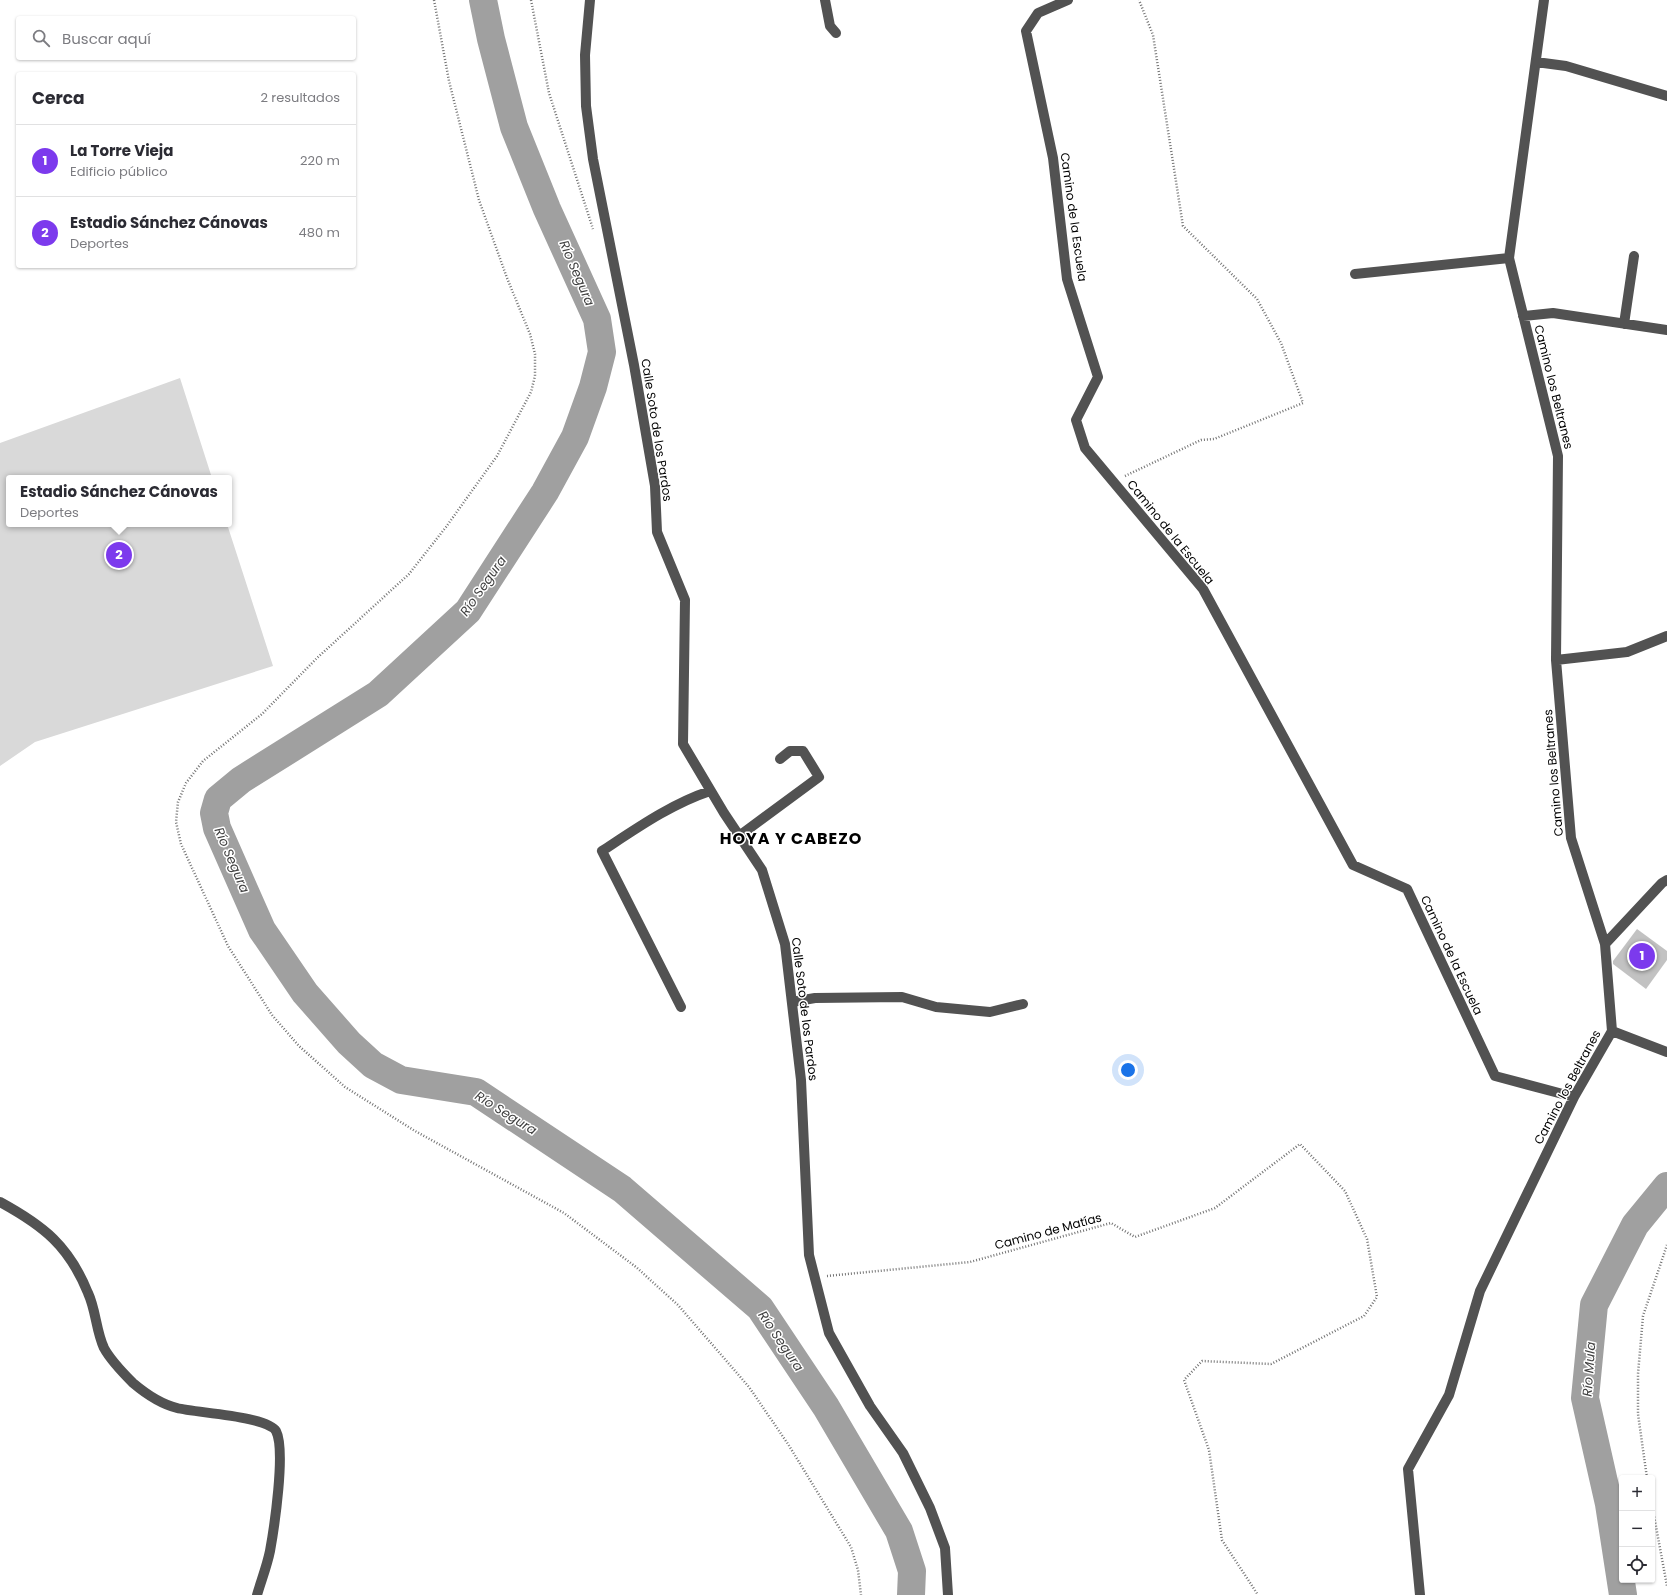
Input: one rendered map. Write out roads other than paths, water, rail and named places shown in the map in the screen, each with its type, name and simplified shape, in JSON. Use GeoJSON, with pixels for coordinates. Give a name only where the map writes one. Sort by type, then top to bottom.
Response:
{"type":"FeatureCollection","features":[{"type":"Feature","properties":{"kind":"street","name":"Calle Soto de los Pardos"},"geometry":{"type":"LineString","coordinates":[[590,0],[585,55],[586,106],[593,159],[634,365],[654,478],[657,532],[685,600],[683,744],[710,791],[762,870],[767,884],[785,944],[801,1080],[809,1255],[829,1333],[870,1406],[904,1453],[930,1508],[944,1548],[948,1595]]}},
{"type":"Feature","properties":{"kind":"street"},"geometry":{"type":"LineString","coordinates":[[825,0],[830,26],[836,33]]}},
{"type":"Feature","properties":{"kind":"street","name":"Camino de la Escuela"},"geometry":{"type":"LineString","coordinates":[[1068,0],[1038,13],[1026,31],[1053,158],[1067,279],[1098,377],[1076,420],[1085,448],[1203,589],[1353,865],[1407,889],[1495,1076],[1574,1097]]}},
{"type":"Feature","properties":{"kind":"street","name":"Camino los Beltranes"},"geometry":{"type":"LineString","coordinates":[[1420,1595],[1408,1469],[1449,1395],[1480,1290],[1574,1097],[1612,1031],[1605,944],[1571,838],[1556,660],[1558,456],[1509,258],[1544,0]]}},
{"type":"Feature","properties":{"kind":"street"},"geometry":{"type":"LineString","coordinates":[[1536,62],[1566,66],[1667,96]]}},
{"type":"Feature","properties":{"kind":"street"},"geometry":{"type":"LineString","coordinates":[[1624,324],[1634,256]]}},
{"type":"Feature","properties":{"kind":"street"},"geometry":{"type":"LineString","coordinates":[[1355,274],[1509,258]]}},
{"type":"Feature","properties":{"kind":"street"},"geometry":{"type":"LineString","coordinates":[[1523,316],[1553,313],[1667,330]]}},
{"type":"Feature","properties":{"kind":"street"},"geometry":{"type":"LineString","coordinates":[[1556,660],[1627,652],[1667,636]]}},
{"type":"Feature","properties":{"kind":"street"},"geometry":{"type":"LineString","coordinates":[[739,836],[819,777],[803,751],[790,751],[780,759]]}},
{"type":"Feature","properties":{"kind":"street"},"geometry":{"type":"LineString","coordinates":[[681,1007],[602,851],[662,812],[692,797],[710,791]]}},
{"type":"Feature","properties":{"kind":"street"},"geometry":{"type":"LineString","coordinates":[[1605,944],[1662,883],[1667,880]]}},
{"type":"Feature","properties":{"kind":"street"},"geometry":{"type":"LineString","coordinates":[[792,1002],[815,998],[902,997],[936,1007],[990,1012],[1023,1004]]}},
{"type":"Feature","properties":{"kind":"street"},"geometry":{"type":"LineString","coordinates":[[1612,1031],[1667,1052]]}},
{"type":"Feature","properties":{"kind":"street"},"geometry":{"type":"LineString","coordinates":[[0,1202],[28,1218],[54,1237],[73,1262],[89,1293],[104,1348],[117,1366],[133,1383],[151,1398],[176,1408],[254,1420],[268,1425],[276,1431],[280,1445],[278,1491],[270,1552],[257,1595]]}},
{"type":"Feature","properties":{"kind":"waterway","name":"Río Segura"},"geometry":{"type":"LineString","coordinates":[[483,0],[491,39],[514,127],[547,209],[597,319],[602,352],[593,387],[575,437],[545,492],[468,611],[378,694],[241,780],[218,799],[214,813],[217,828],[262,930],[305,993],[349,1043],[373,1065],[401,1080],[476,1092],[622,1189],[760,1308],[826,1407],[899,1531],[912,1571],[911,1595]]}},
{"type":"Feature","properties":{"kind":"waterway","name":"Río Mula"},"geometry":{"type":"LineString","coordinates":[[1623,1595],[1609,1504],[1585,1398],[1594,1305],[1635,1225],[1667,1186]]}},
{"type":"Feature","properties":{"kind":"place","name":"Estadio Sánchez Cánovas"},"geometry":{"type":"Point","coordinates":[119,555]}},
{"type":"Feature","properties":{"kind":"place","name":"La Torre Vieja"},"geometry":{"type":"Point","coordinates":[1642,956]}},
{"type":"Feature","properties":{"kind":"district","name":"HOYA Y CABEZO"},"geometry":{"type":"Point","coordinates":[791,838]}}]}
